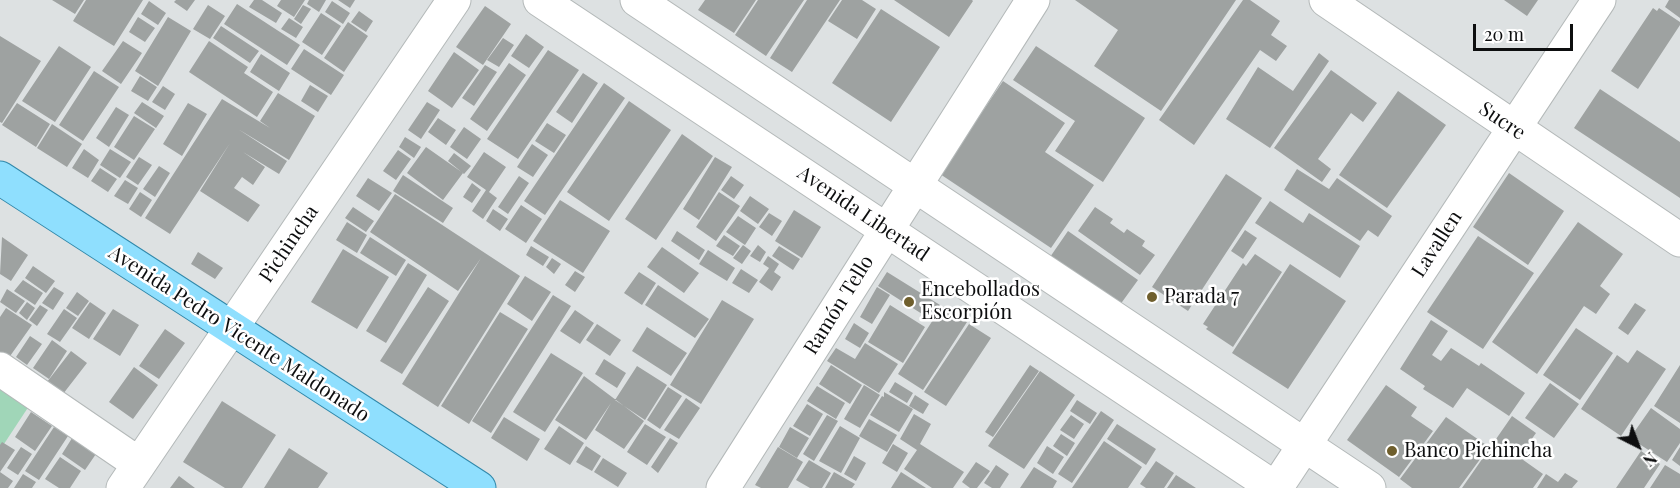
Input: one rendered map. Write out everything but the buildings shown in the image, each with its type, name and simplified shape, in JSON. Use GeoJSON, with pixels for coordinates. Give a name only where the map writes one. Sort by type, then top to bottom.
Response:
{"type":"FeatureCollection","features":[{"type":"Feature","properties":{"kind":"main road","name":"Avenida Pedro Vicente Maldonado"},"geometry":{"type":"LineString","coordinates":[[0,178],[479,488]]}},
{"type":"Feature","properties":{"kind":"street","name":"Pichincha"},"geometry":{"type":"LineString","coordinates":[[131,476],[454,0]]}},
{"type":"Feature","properties":{"kind":"street","name":"Avenida Libertad"},"geometry":{"type":"LineString","coordinates":[[540,0],[1276,488]]}},
{"type":"Feature","properties":{"kind":"street"},"geometry":{"type":"LineString","coordinates":[[637,0],[1369,488]]}},
{"type":"Feature","properties":{"kind":"street","name":"Ramón Tello"},"geometry":{"type":"LineString","coordinates":[[723,488],[1033,0]]}},
{"type":"Feature","properties":{"kind":"street","name":"Sucre"},"geometry":{"type":"LineString","coordinates":[[1326,0],[1680,240]]}},
{"type":"Feature","properties":{"kind":"street","name":"Lavallen"},"geometry":{"type":"LineString","coordinates":[[1276,488],[1599,0]]}},
{"type":"Feature","properties":{"kind":"street"},"geometry":{"type":"LineString","coordinates":[[0,369],[131,476]]}},
{"type":"Feature","properties":{"kind":"green space"},"geometry":{"type":"Polygon","coordinates":[[[0,382],[31,403],[0,450],[0,382]]]}},
{"type":"Feature","properties":{"kind":"place","name":"Parada 7"},"geometry":{"type":"Point","coordinates":[1152,297]}},
{"type":"Feature","properties":{"kind":"place","name":"Encebollados Escorpión"},"geometry":{"type":"Point","coordinates":[909,302]}},
{"type":"Feature","properties":{"kind":"place","name":"Banco Pichincha"},"geometry":{"type":"Point","coordinates":[1392,451]}}]}
